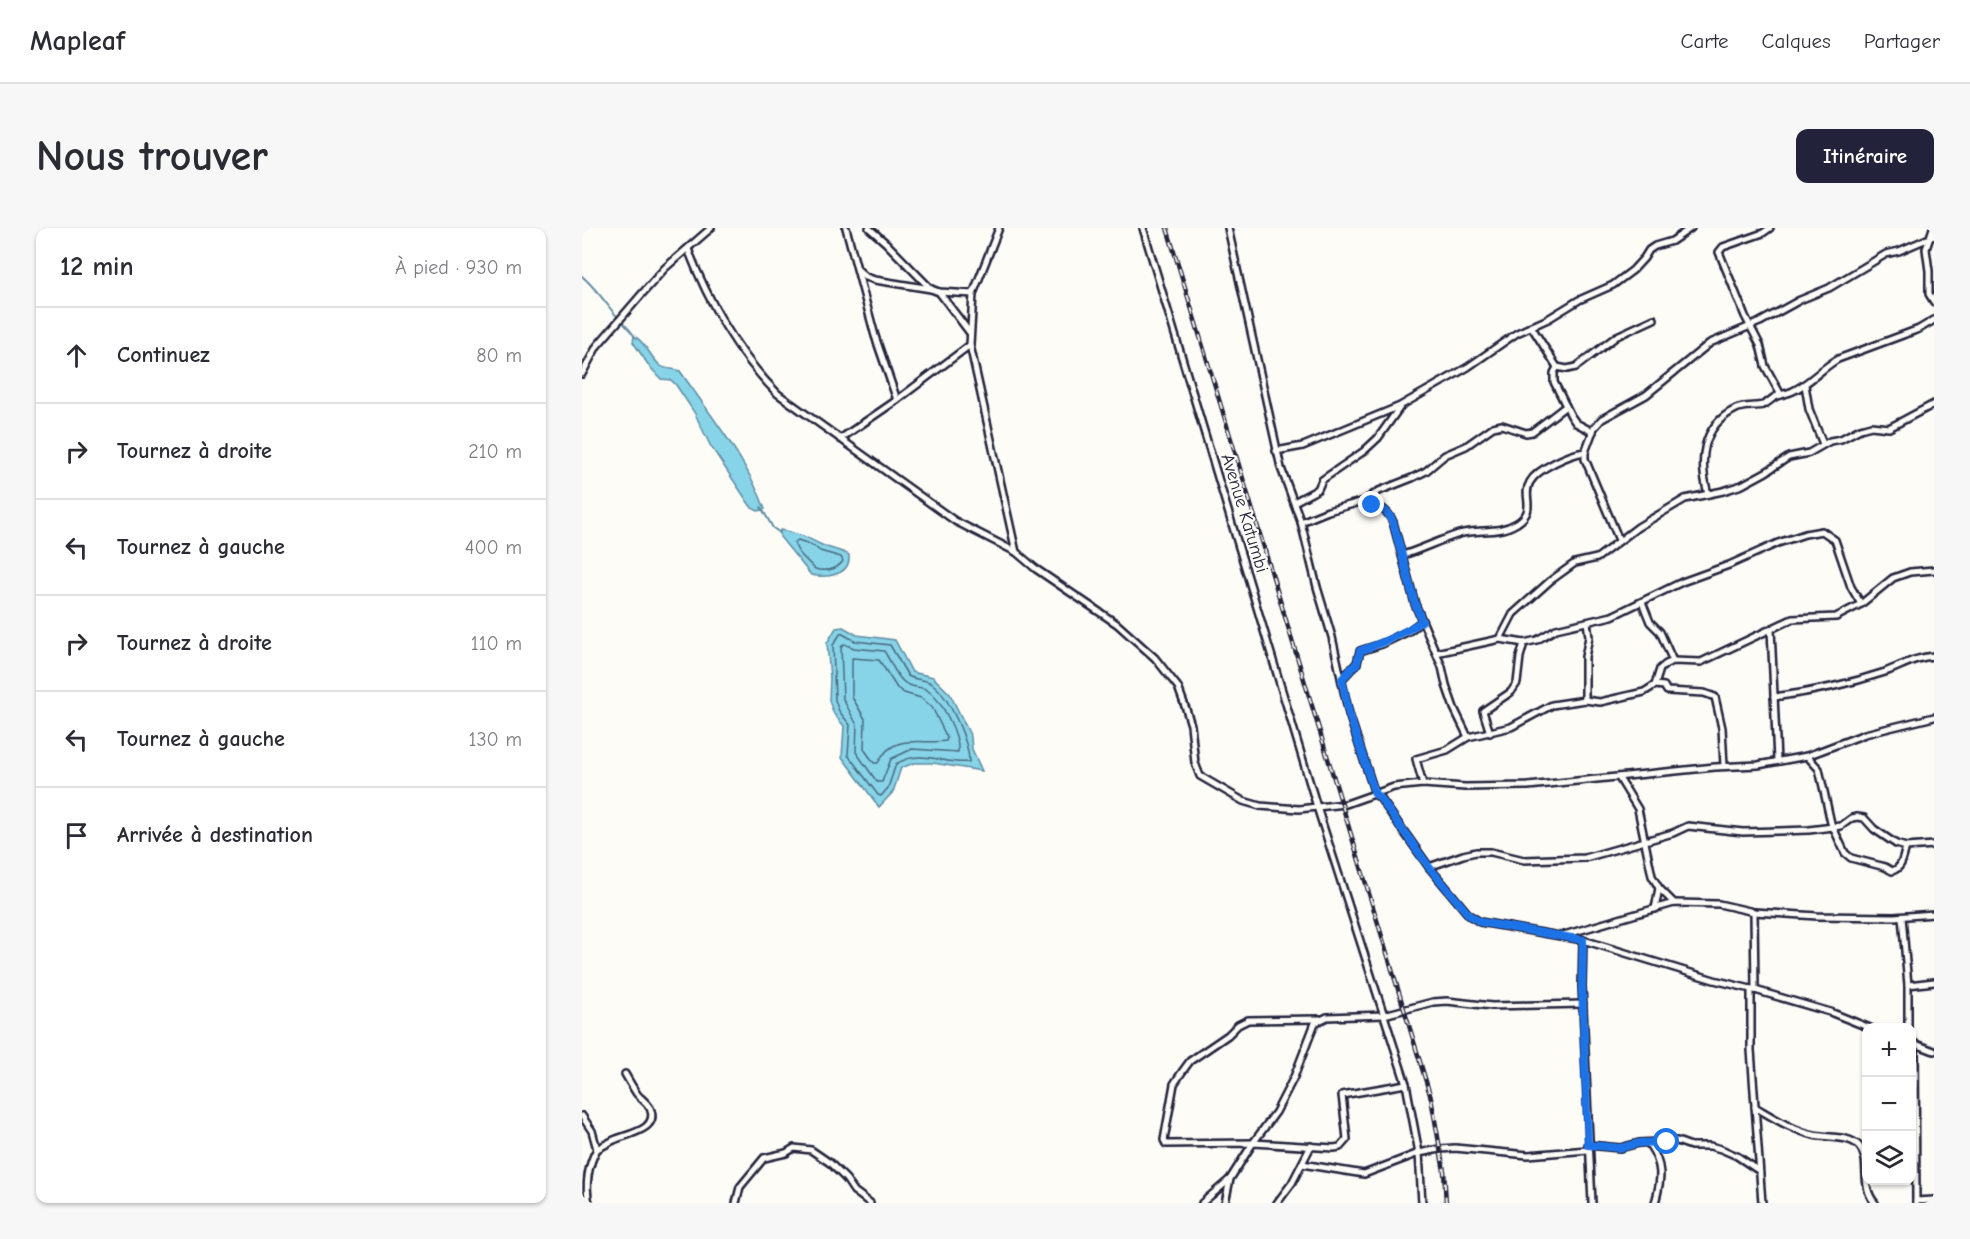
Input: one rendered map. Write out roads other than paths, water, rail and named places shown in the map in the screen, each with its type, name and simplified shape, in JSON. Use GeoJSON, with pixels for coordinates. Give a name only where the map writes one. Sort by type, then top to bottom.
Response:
{"type":"FeatureCollection","features":[{"type":"Feature","properties":{"kind":"street"},"geometry":{"type":"LineString","coordinates":[[582,374],[597,346],[604,338],[666,268],[711,228]]}},
{"type":"Feature","properties":{"kind":"street"},"geometry":{"type":"LineString","coordinates":[[846,228],[875,336],[897,400]]}},
{"type":"Feature","properties":{"kind":"street"},"geometry":{"type":"LineString","coordinates":[[869,228],[931,289]]}},
{"type":"Feature","properties":{"kind":"street"},"geometry":{"type":"LineString","coordinates":[[999,228],[973,294],[970,345],[1016,552]]}},
{"type":"Feature","properties":{"kind":"street","name":"Avenue Katumbi"},"geometry":{"type":"LineString","coordinates":[[1143,228],[1317,807],[1406,1084],[1419,1153],[1422,1203]]}},
{"type":"Feature","properties":{"kind":"street"},"geometry":{"type":"LineString","coordinates":[[1228,228],[1276,451],[1301,522],[1349,714],[1375,794],[1429,867],[1469,915],[1475,919],[1583,940],[1830,1012],[1862,1025]]}},
{"type":"Feature","properties":{"kind":"street"},"geometry":{"type":"LineString","coordinates":[[1276,451],[1303,446],[1400,406],[1468,367],[1517,333],[1548,319],[1578,300],[1612,285],[1639,264],[1654,246],[1672,241],[1691,228]]}},
{"type":"Feature","properties":{"kind":"street"},"geometry":{"type":"LineString","coordinates":[[1770,228],[1763,233],[1723,247],[1719,252],[1760,345],[1765,366],[1781,394]]}},
{"type":"Feature","properties":{"kind":"street"},"geometry":{"type":"LineString","coordinates":[[1934,228],[1926,249],[1929,294],[1934,302]]}},
{"type":"Feature","properties":{"kind":"street"},"geometry":{"type":"LineString","coordinates":[[1619,540],[1588,468],[1586,452],[1593,432],[1602,419],[1646,395],[1710,343],[1751,327],[1828,288],[1886,254],[1932,237]]}},
{"type":"Feature","properties":{"kind":"street"},"geometry":{"type":"LineString","coordinates":[[688,249],[704,286],[737,343],[760,376],[778,394],[955,521],[1016,552],[1036,570],[1117,624],[1155,658],[1178,687],[1191,725],[1195,763],[1200,776],[1244,801],[1260,806],[1299,809],[1346,804],[1394,787],[1423,784],[1465,787],[1528,786],[1619,778],[1647,773],[1758,765],[1807,756],[1865,734],[1934,717]]}},
{"type":"Feature","properties":{"kind":"street"},"geometry":{"type":"LineString","coordinates":[[857,268],[866,277],[874,280],[939,292],[973,294]]}},
{"type":"Feature","properties":{"kind":"street"},"geometry":{"type":"LineString","coordinates":[[939,292],[970,333]]}},
{"type":"Feature","properties":{"kind":"street"},"geometry":{"type":"LineString","coordinates":[[1531,326],[1557,367],[1567,369],[1576,367],[1617,336],[1654,319]]}},
{"type":"Feature","properties":{"kind":"street"},"geometry":{"type":"LineString","coordinates":[[1708,494],[1705,483],[1704,444],[1710,432],[1727,415],[1738,408],[1765,404],[1781,394],[1789,393],[1805,385],[1828,364],[1920,329],[1934,320]]}},
{"type":"Feature","properties":{"kind":"street"},"geometry":{"type":"LineString","coordinates":[[840,439],[970,345]]}},
{"type":"Feature","properties":{"kind":"street"},"geometry":{"type":"LineString","coordinates":[[1557,367],[1554,382],[1566,406],[1576,423],[1593,432]]}},
{"type":"Feature","properties":{"kind":"street"},"geometry":{"type":"LineString","coordinates":[[1805,385],[1809,409],[1823,444]]}},
{"type":"Feature","properties":{"kind":"street"},"geometry":{"type":"LineString","coordinates":[[1500,639],[1513,614],[1575,562],[1597,558],[1619,540],[1685,499],[1723,492],[1766,472],[1789,458],[1809,453],[1823,444],[1871,426],[1889,428],[1934,404]]}},
{"type":"Feature","properties":{"kind":"street"},"geometry":{"type":"LineString","coordinates":[[1294,502],[1318,489],[1322,480],[1364,451],[1378,438],[1400,406]]}},
{"type":"Feature","properties":{"kind":"street"},"geometry":{"type":"LineString","coordinates":[[1301,522],[1328,511],[1364,501],[1379,491],[1426,471],[1445,455],[1466,446],[1493,427],[1502,425],[1526,433],[1532,432],[1566,406]]}},
{"type":"Feature","properties":{"kind":"street"},"geometry":{"type":"LineString","coordinates":[[1403,555],[1461,534],[1500,531],[1507,528],[1524,518],[1527,513],[1528,489],[1536,475],[1575,454],[1586,452]]}},
{"type":"Feature","properties":{"kind":"street"},"geometry":{"type":"LineString","coordinates":[[1364,501],[1383,508],[1389,513],[1403,555],[1415,604],[1468,737]]}},
{"type":"Feature","properties":{"kind":"street"},"geometry":{"type":"LineString","coordinates":[[1436,652],[1500,639],[1524,643],[1537,640],[1556,629],[1620,613],[1682,582],[1729,565],[1778,543],[1822,531],[1835,540],[1851,587],[1861,604]]}},
{"type":"Feature","properties":{"kind":"street"},"geometry":{"type":"LineString","coordinates":[[1655,685],[1660,669],[1673,661],[1701,662],[1792,619],[1836,617],[1861,604],[1893,578],[1910,572],[1934,570]]}},
{"type":"Feature","properties":{"kind":"street"},"geometry":{"type":"LineString","coordinates":[[1642,602],[1650,622],[1660,632],[1673,661]]}},
{"type":"Feature","properties":{"kind":"street"},"geometry":{"type":"LineString","coordinates":[[1342,679],[1357,663],[1360,651],[1382,644],[1422,621]]}},
{"type":"Feature","properties":{"kind":"street"},"geometry":{"type":"LineString","coordinates":[[1584,700],[1585,657],[1589,636],[1587,622]]}},
{"type":"Feature","properties":{"kind":"street"},"geometry":{"type":"LineString","coordinates":[[1771,629],[1777,761]]}},
{"type":"Feature","properties":{"kind":"street"},"geometry":{"type":"LineString","coordinates":[[1490,733],[1484,711],[1511,692],[1517,683],[1524,643]]}},
{"type":"Feature","properties":{"kind":"street"},"geometry":{"type":"LineString","coordinates":[[1774,697],[1811,692],[1843,684],[1886,671],[1912,659],[1934,656]]}},
{"type":"Feature","properties":{"kind":"street"},"geometry":{"type":"LineString","coordinates":[[1423,784],[1416,759],[1447,750],[1468,737],[1511,727],[1552,705],[1584,700],[1600,702],[1644,692],[1655,685],[1664,686],[1667,691],[1704,693],[1715,697],[1722,728],[1724,766]]}},
{"type":"Feature","properties":{"kind":"street"},"geometry":{"type":"LineString","coordinates":[[1807,756],[1819,769],[1824,797],[1845,853],[1851,858],[1892,871],[1897,870],[1901,864],[1906,846]]}},
{"type":"Feature","properties":{"kind":"street"},"geometry":{"type":"LineString","coordinates":[[1619,778],[1638,809],[1653,876],[1659,888],[1674,903]]}},
{"type":"Feature","properties":{"kind":"street"},"geometry":{"type":"LineString","coordinates":[[1429,867],[1476,852],[1491,852],[1524,860],[1585,858],[1688,826],[1743,832],[1834,827],[1841,826],[1852,818],[1864,818],[1887,839],[1906,846],[1934,845]]}},
{"type":"Feature","properties":{"kind":"street"},"geometry":{"type":"LineString","coordinates":[[1656,909],[1659,888]]}},
{"type":"Feature","properties":{"kind":"street"},"geometry":{"type":"LineString","coordinates":[[1561,936],[1674,903],[1719,904],[1754,912],[1817,916],[1902,917],[1934,914]]}},
{"type":"Feature","properties":{"kind":"street"},"geometry":{"type":"LineString","coordinates":[[1754,912],[1750,1024],[1762,1203]]}},
{"type":"Feature","properties":{"kind":"street"},"geometry":{"type":"LineString","coordinates":[[1902,917],[1908,985],[1908,1023]]}},
{"type":"Feature","properties":{"kind":"street"},"geometry":{"type":"LineString","coordinates":[[1583,940],[1583,1004],[1592,1203]]}},
{"type":"Feature","properties":{"kind":"street"},"geometry":{"type":"LineString","coordinates":[[1908,985],[1934,982]]}},
{"type":"Feature","properties":{"kind":"street"},"geometry":{"type":"LineString","coordinates":[[1406,1084],[1342,1095],[1347,1140],[1340,1147],[1253,1143],[1166,1144],[1164,1140],[1174,1084],[1190,1061],[1248,1020],[1384,1015],[1425,1004],[1448,1001],[1491,1006],[1583,1004]]}},
{"type":"Feature","properties":{"kind":"street"},"geometry":{"type":"LineString","coordinates":[[1202,1203],[1230,1179],[1276,1112],[1294,1077],[1315,1023],[1320,1019]]}},
{"type":"Feature","properties":{"kind":"street"},"geometry":{"type":"LineString","coordinates":[[1916,1044],[1934,1051]]}},
{"type":"Feature","properties":{"kind":"street"},"geometry":{"type":"LineString","coordinates":[[589,1203],[587,1178],[597,1149],[647,1126],[652,1117],[651,1110],[625,1074]]}},
{"type":"Feature","properties":{"kind":"street"},"geometry":{"type":"LineString","coordinates":[[1914,1077],[1916,1202],[1934,1200]]}},
{"type":"Feature","properties":{"kind":"street"},"geometry":{"type":"LineString","coordinates":[[1755,1107],[1788,1126],[1814,1135],[1851,1141],[1859,1146],[1866,1161],[1866,1186],[1875,1203]]}},
{"type":"Feature","properties":{"kind":"street"},"geometry":{"type":"LineString","coordinates":[[582,1116],[592,1131],[597,1149]]}},
{"type":"Feature","properties":{"kind":"street"},"geometry":{"type":"LineString","coordinates":[[1302,1164],[1364,1174],[1419,1153],[1455,1148],[1528,1155],[1677,1141],[1691,1146],[1710,1146],[1737,1156],[1758,1170]]}},
{"type":"Feature","properties":{"kind":"street"},"geometry":{"type":"LineString","coordinates":[[1648,1143],[1658,1158],[1660,1167],[1655,1203]]}},
{"type":"Feature","properties":{"kind":"street"},"geometry":{"type":"LineString","coordinates":[[1277,1203],[1292,1183],[1311,1146]]}},
{"type":"Feature","properties":{"kind":"street"},"geometry":{"type":"LineString","coordinates":[[736,1203],[740,1187],[764,1158],[786,1153],[794,1148],[811,1150],[830,1163],[854,1191],[870,1203]]}},
{"type":"Feature","properties":{"kind":"street"},"geometry":{"type":"LineString","coordinates":[[1225,1203],[1230,1179]]}},
{"type":"Feature","properties":{"kind":"water"},"geometry":{"type":"Polygon","coordinates":[[[634,336],[661,366],[680,371],[738,455],[765,509],[758,511],[752,508],[710,445],[694,412],[676,385],[671,380],[661,379],[649,366],[633,342],[634,336]]]}},
{"type":"Feature","properties":{"kind":"water"},"geometry":{"type":"Polygon","coordinates":[[[780,530],[843,552],[849,555],[849,562],[842,571],[836,574],[811,575],[780,537],[780,530]]]}},
{"type":"Feature","properties":{"kind":"water"},"geometry":{"type":"Polygon","coordinates":[[[843,627],[857,635],[895,640],[912,672],[933,677],[950,694],[971,737],[972,749],[982,771],[933,763],[914,763],[901,768],[893,792],[879,807],[842,757],[844,726],[834,714],[829,701],[827,643],[836,628],[843,627]]]}},
{"type":"Feature","properties":{"kind":"waterway"},"geometry":{"type":"LineString","coordinates":[[582,276],[635,337]]}},
{"type":"Feature","properties":{"kind":"waterway"},"geometry":{"type":"LineString","coordinates":[[761,507],[773,528],[780,533]]}},
{"type":"Feature","properties":{"kind":"railway"},"geometry":{"type":"LineString","coordinates":[[1167,228],[1431,1098],[1444,1171],[1446,1203]]}}]}
